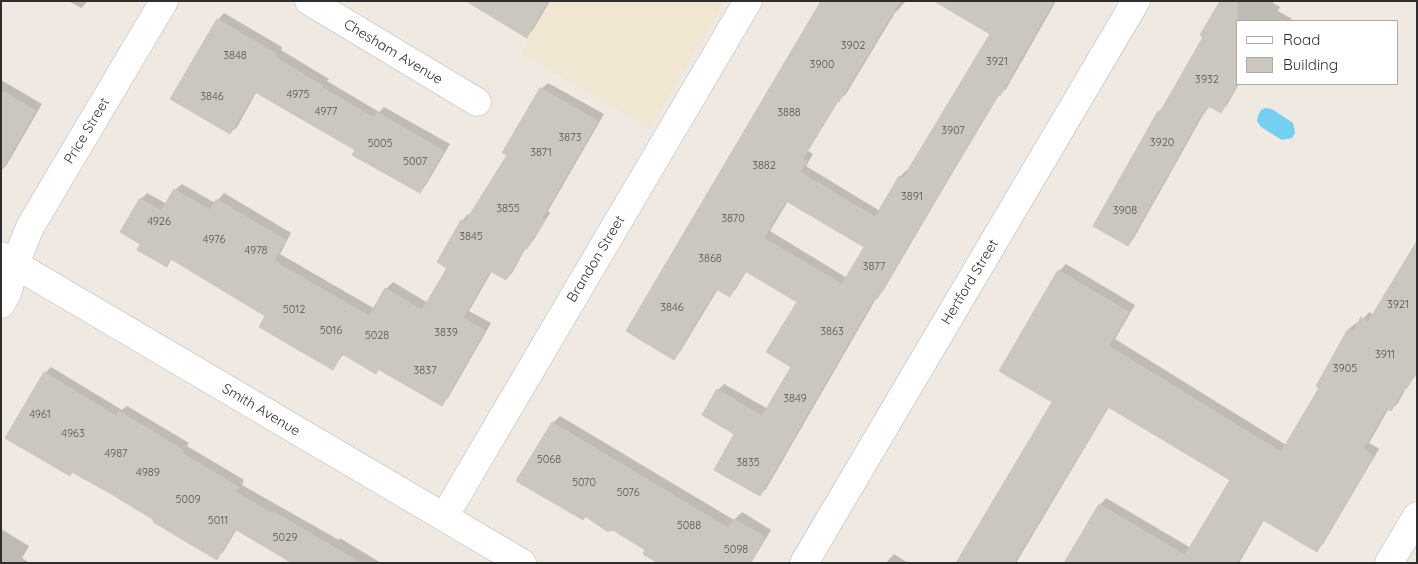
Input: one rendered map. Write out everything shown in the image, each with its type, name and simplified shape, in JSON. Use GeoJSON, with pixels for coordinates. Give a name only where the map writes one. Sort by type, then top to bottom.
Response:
{"type":"FeatureCollection","features":[{"type":"Feature","properties":{"kind":"street","name":"Price Street"},"geometry":{"type":"LineString","coordinates":[[1,304],[8,291],[8,260],[30,227],[164,1]]}},
{"type":"Feature","properties":{"kind":"street","name":"Chesham Avenue"},"geometry":{"type":"LineString","coordinates":[[309,1],[477,102]]}},
{"type":"Feature","properties":{"kind":"street","name":"Brandon Street"},"geometry":{"type":"LineString","coordinates":[[444,517],[748,1]]}},
{"type":"Feature","properties":{"kind":"street","name":"Hertford Street"},"geometry":{"type":"LineString","coordinates":[[804,563],[1136,1]]}},
{"type":"Feature","properties":{"kind":"street","name":"Smith Avenue"},"geometry":{"type":"LineString","coordinates":[[8,260],[522,563]]}},
{"type":"Feature","properties":{"kind":"street"},"geometry":{"type":"LineString","coordinates":[[1389,563],[1417,516]]}},
{"type":"Feature","properties":{"kind":"shaded area"},"geometry":{"type":"Polygon","coordinates":[[[551,1],[725,1],[650,129],[521,53],[551,1]]]}},
{"type":"Feature","properties":{"kind":"water"},"geometry":{"type":"Polygon","coordinates":[[[1265,108],[1272,109],[1293,123],[1295,133],[1292,138],[1282,140],[1261,127],[1257,121],[1258,116],[1261,110],[1265,108]]]}},
{"type":"Feature","properties":{"kind":"building"},"geometry":{"type":"Polygon","coordinates":[[[466,1],[548,1],[527,38],[466,1]]]}},
{"type":"Feature","properties":{"kind":"building"},"geometry":{"type":"Polygon","coordinates":[[[821,1],[900,1],[803,158],[807,161],[800,172],[875,217],[899,176],[903,178],[990,34],[934,1],[1054,1],[1000,96],[998,95],[877,299],[875,297],[760,496],[714,470],[734,434],[702,415],[717,389],[762,416],[791,367],[766,352],[797,302],[745,271],[730,297],[716,289],[674,360],[626,331],[821,1]],[[786,201],[764,238],[842,284],[864,247],[786,201]]]}},
{"type":"Feature","properties":{"kind":"building"},"geometry":{"type":"Polygon","coordinates":[[[1220,1],[1237,1],[1237,85],[1221,113],[1208,106],[1204,114],[1202,113],[1128,246],[1093,226],[1158,111],[1160,112],[1203,37],[1200,35],[1220,1]]]}},
{"type":"Feature","properties":{"kind":"building"},"geometry":{"type":"Polygon","coordinates":[[[217,19],[277,54],[275,57],[374,118],[377,112],[444,151],[420,193],[352,155],[355,150],[255,92],[230,134],[170,99],[217,19]]]}},
{"type":"Feature","properties":{"kind":"building"},"geometry":{"type":"Polygon","coordinates":[[[540,88],[598,121],[542,218],[545,220],[527,249],[525,248],[506,280],[490,271],[463,318],[485,330],[442,406],[378,369],[376,374],[342,354],[333,370],[259,327],[265,316],[171,259],[167,267],[137,250],[140,244],[120,232],[140,198],[161,211],[174,189],[210,210],[216,199],[286,240],[274,261],[369,316],[385,288],[422,310],[447,268],[437,262],[461,220],[465,222],[507,155],[502,153],[540,88]]]}},
{"type":"Feature","properties":{"kind":"building"},"geometry":{"type":"Polygon","coordinates":[[[1,90],[36,111],[1,171],[1,90]]]}},
{"type":"Feature","properties":{"kind":"building"},"geometry":{"type":"Polygon","coordinates":[[[1417,241],[1417,371],[1391,411],[1387,408],[1363,449],[1374,456],[1317,552],[1263,520],[1237,563],[1064,563],[1099,504],[1185,555],[1230,480],[1108,407],[1014,563],[956,563],[1052,402],[999,371],[1058,270],[1129,312],[1109,346],[1281,452],[1319,388],[1316,386],[1348,329],[1353,331],[1361,317],[1368,322],[1417,241]]]}},
{"type":"Feature","properties":{"kind":"building"},"geometry":{"type":"Polygon","coordinates":[[[44,372],[116,416],[119,411],[183,450],[182,453],[239,487],[236,492],[361,563],[292,563],[235,529],[217,560],[153,522],[154,520],[113,495],[72,472],[70,476],[5,438],[44,372]]]}},
{"type":"Feature","properties":{"kind":"building"},"geometry":{"type":"Polygon","coordinates":[[[552,422],[728,528],[734,519],[765,537],[750,563],[658,563],[643,554],[645,550],[613,530],[608,532],[585,516],[583,520],[516,481],[552,422]]]}}]}
